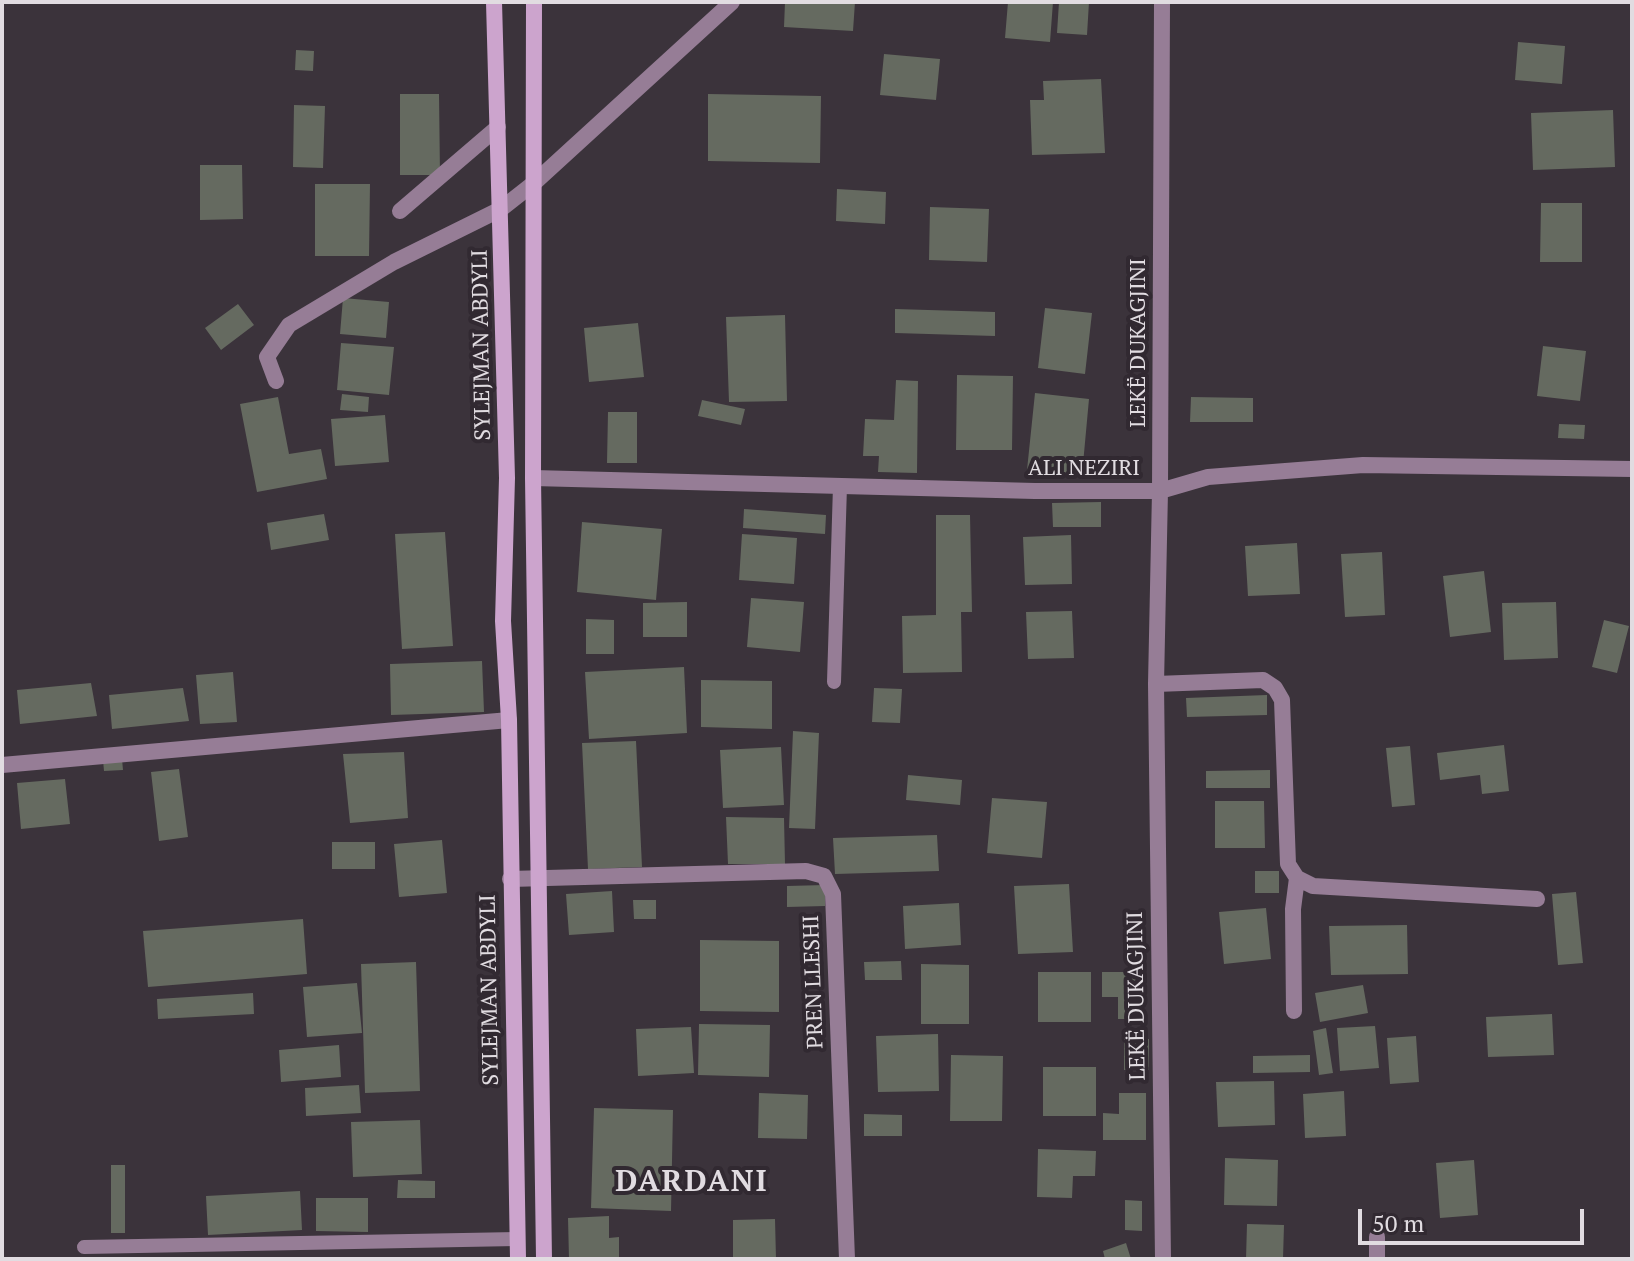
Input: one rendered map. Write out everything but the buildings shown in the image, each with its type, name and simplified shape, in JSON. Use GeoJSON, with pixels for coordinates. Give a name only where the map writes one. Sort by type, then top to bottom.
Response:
{"type":"FeatureCollection","features":[{"type":"Feature","properties":{"kind":"main road","name":"SYLEJMAN ABDYLI"},"geometry":{"type":"LineString","coordinates":[[494,2],[507,478],[503,621],[509,720],[518,1259]]}},
{"type":"Feature","properties":{"kind":"main road"},"geometry":{"type":"LineString","coordinates":[[534,2],[533,478],[544,1259]]}},
{"type":"Feature","properties":{"kind":"street","name":"SYLEJMAN ABDYLI"},"geometry":{"type":"LineString","coordinates":[[276,381],[267,357],[289,325],[394,262],[501,209],[534,183],[732,2]]}},
{"type":"Feature","properties":{"kind":"street","name":"LEKË DUKAGJINI"},"geometry":{"type":"LineString","coordinates":[[1162,2],[1156,684],[1163,1259]]}},
{"type":"Feature","properties":{"kind":"street"},"geometry":{"type":"LineString","coordinates":[[400,211],[498,127]]}},
{"type":"Feature","properties":{"kind":"street","name":"ALI NEZIRI"},"geometry":{"type":"LineString","coordinates":[[533,478],[1160,491],[1208,477],[1363,465],[1632,469]]}},
{"type":"Feature","properties":{"kind":"street"},"geometry":{"type":"LineString","coordinates":[[1156,684],[1263,680],[1275,688],[1282,700],[1288,864],[1297,878],[1313,886],[1537,899]]}},
{"type":"Feature","properties":{"kind":"street"},"geometry":{"type":"LineString","coordinates":[[2,765],[509,720]]}},
{"type":"Feature","properties":{"kind":"street","name":"PREN LLESHI"},"geometry":{"type":"LineString","coordinates":[[510,879],[806,871],[824,876],[833,894],[847,1259]]}},
{"type":"Feature","properties":{"kind":"street"},"geometry":{"type":"LineString","coordinates":[[1294,1011],[1293,909],[1297,878]]}},
{"type":"Feature","properties":{"kind":"street"},"geometry":{"type":"LineString","coordinates":[[1377,1237],[1377,1259]]}},
{"type":"Feature","properties":{"kind":"lane"},"geometry":{"type":"LineString","coordinates":[[834,682],[840,486]]}},
{"type":"Feature","properties":{"kind":"lane"},"geometry":{"type":"LineString","coordinates":[[84,1247],[517,1239]]}},
{"type":"Feature","properties":{"kind":"district","name":"DARDANI"},"geometry":{"type":"Point","coordinates":[692,1182]}}]}
